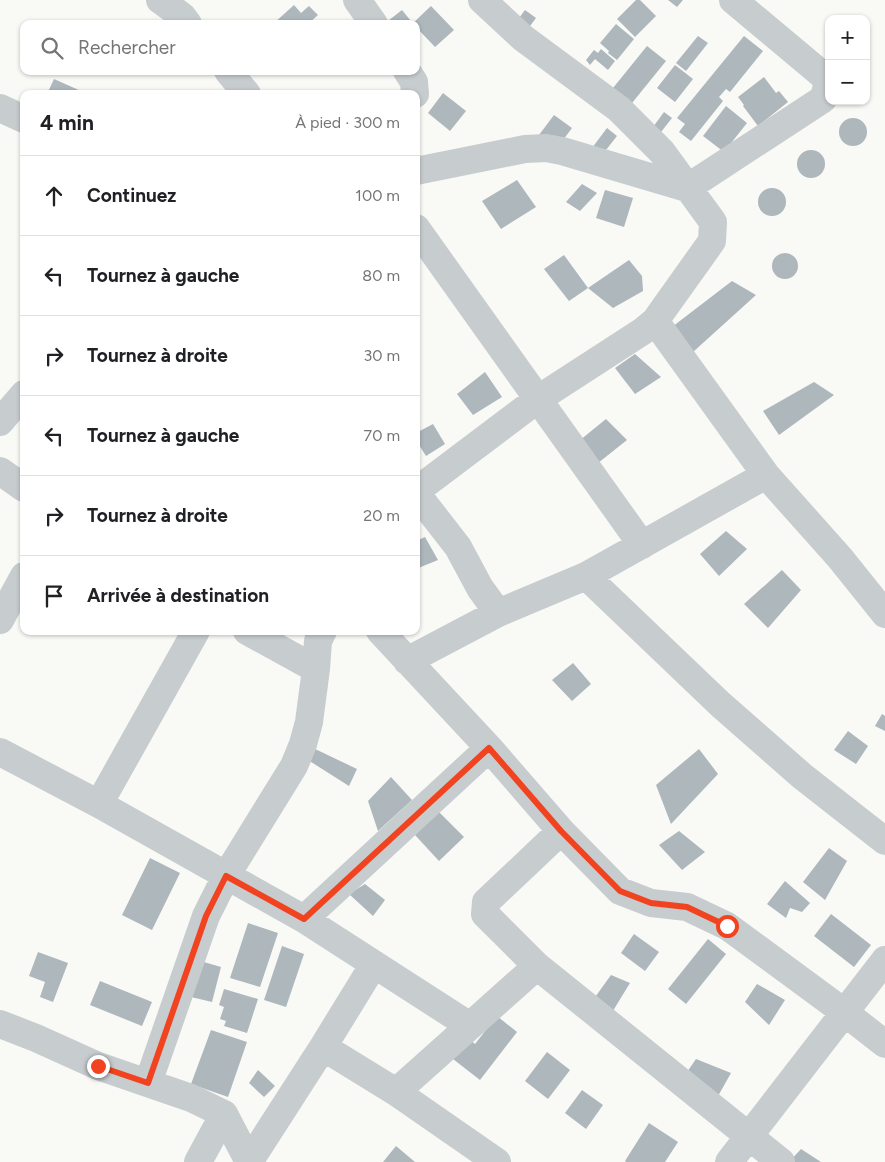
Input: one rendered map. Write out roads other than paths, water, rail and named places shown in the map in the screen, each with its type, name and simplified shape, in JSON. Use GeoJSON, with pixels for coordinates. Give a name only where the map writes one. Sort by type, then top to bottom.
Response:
{"type":"FeatureCollection","features":[{"type":"Feature","properties":{"kind":"street"},"geometry":{"type":"LineString","coordinates":[[160,0],[185,20]]}},
{"type":"Feature","properties":{"kind":"street"},"geometry":{"type":"LineString","coordinates":[[358,0],[371,20]]}},
{"type":"Feature","properties":{"kind":"street"},"geometry":{"type":"LineString","coordinates":[[420,489],[538,399],[643,331],[655,321],[712,241],[713,222],[662,152],[619,109],[523,38],[482,0]]}},
{"type":"Feature","properties":{"kind":"street"},"geometry":{"type":"LineString","coordinates":[[420,170],[525,149],[546,148],[687,188],[823,99],[826,91],[825,77],[733,0]]}},
{"type":"Feature","properties":{"kind":"street"},"geometry":{"type":"LineString","coordinates":[[231,75],[244,90]]}},
{"type":"Feature","properties":{"kind":"street"},"geometry":{"type":"LineString","coordinates":[[410,75],[414,82],[415,90]]}},
{"type":"Feature","properties":{"kind":"street"},"geometry":{"type":"LineString","coordinates":[[0,108],[20,118]]}},
{"type":"Feature","properties":{"kind":"street"},"geometry":{"type":"LineString","coordinates":[[420,234],[642,545]]}},
{"type":"Feature","properties":{"kind":"street"},"geometry":{"type":"LineString","coordinates":[[655,321],[766,475],[840,558],[885,614]]}},
{"type":"Feature","properties":{"kind":"street"},"geometry":{"type":"LineString","coordinates":[[0,422],[20,399]]}},
{"type":"Feature","properties":{"kind":"street"},"geometry":{"type":"LineString","coordinates":[[0,471],[20,485]]}},
{"type":"Feature","properties":{"kind":"street"},"geometry":{"type":"LineString","coordinates":[[407,661],[498,613],[586,576],[766,475]]}},
{"type":"Feature","properties":{"kind":"street"},"geometry":{"type":"LineString","coordinates":[[420,497],[458,547],[480,588],[498,613]]}},
{"type":"Feature","properties":{"kind":"street"},"geometry":{"type":"LineString","coordinates":[[586,576],[720,704],[802,776],[885,841]]}},
{"type":"Feature","properties":{"kind":"street"},"geometry":{"type":"LineString","coordinates":[[0,620],[20,583]]}},
{"type":"Feature","properties":{"kind":"street"},"geometry":{"type":"LineString","coordinates":[[99,804],[194,635]]}},
{"type":"Feature","properties":{"kind":"street"},"geometry":{"type":"LineString","coordinates":[[255,635],[316,669]]}},
{"type":"Feature","properties":{"kind":"street"},"geometry":{"type":"LineString","coordinates":[[148,1083],[206,916],[226,876],[294,766],[303,744],[309,722],[318,641],[321,635]]}},
{"type":"Feature","properties":{"kind":"street"},"geometry":{"type":"LineString","coordinates":[[384,635],[489,748],[561,831],[620,891],[651,903],[687,907],[727,926],[885,1044]]}},
{"type":"Feature","properties":{"kind":"street"},"geometry":{"type":"LineString","coordinates":[[304,919],[489,748]]}},
{"type":"Feature","properties":{"kind":"street"},"geometry":{"type":"LineString","coordinates":[[0,752],[99,804],[304,919],[470,1026]]}},
{"type":"Feature","properties":{"kind":"street"},"geometry":{"type":"LineString","coordinates":[[561,831],[486,902],[485,914],[537,966],[781,1162]]}},
{"type":"Feature","properties":{"kind":"street"},"geometry":{"type":"LineString","coordinates":[[729,1162],[885,960]]}},
{"type":"Feature","properties":{"kind":"street"},"geometry":{"type":"LineString","coordinates":[[0,1024],[98,1066],[191,1098],[224,1114],[249,1162],[374,964]]}},
{"type":"Feature","properties":{"kind":"street"},"geometry":{"type":"LineString","coordinates":[[396,1092],[537,966]]}},
{"type":"Feature","properties":{"kind":"street"},"geometry":{"type":"LineString","coordinates":[[323,1047],[396,1092],[497,1162]]}},
{"type":"Feature","properties":{"kind":"street"},"geometry":{"type":"LineString","coordinates":[[198,1162],[224,1114]]}}]}
